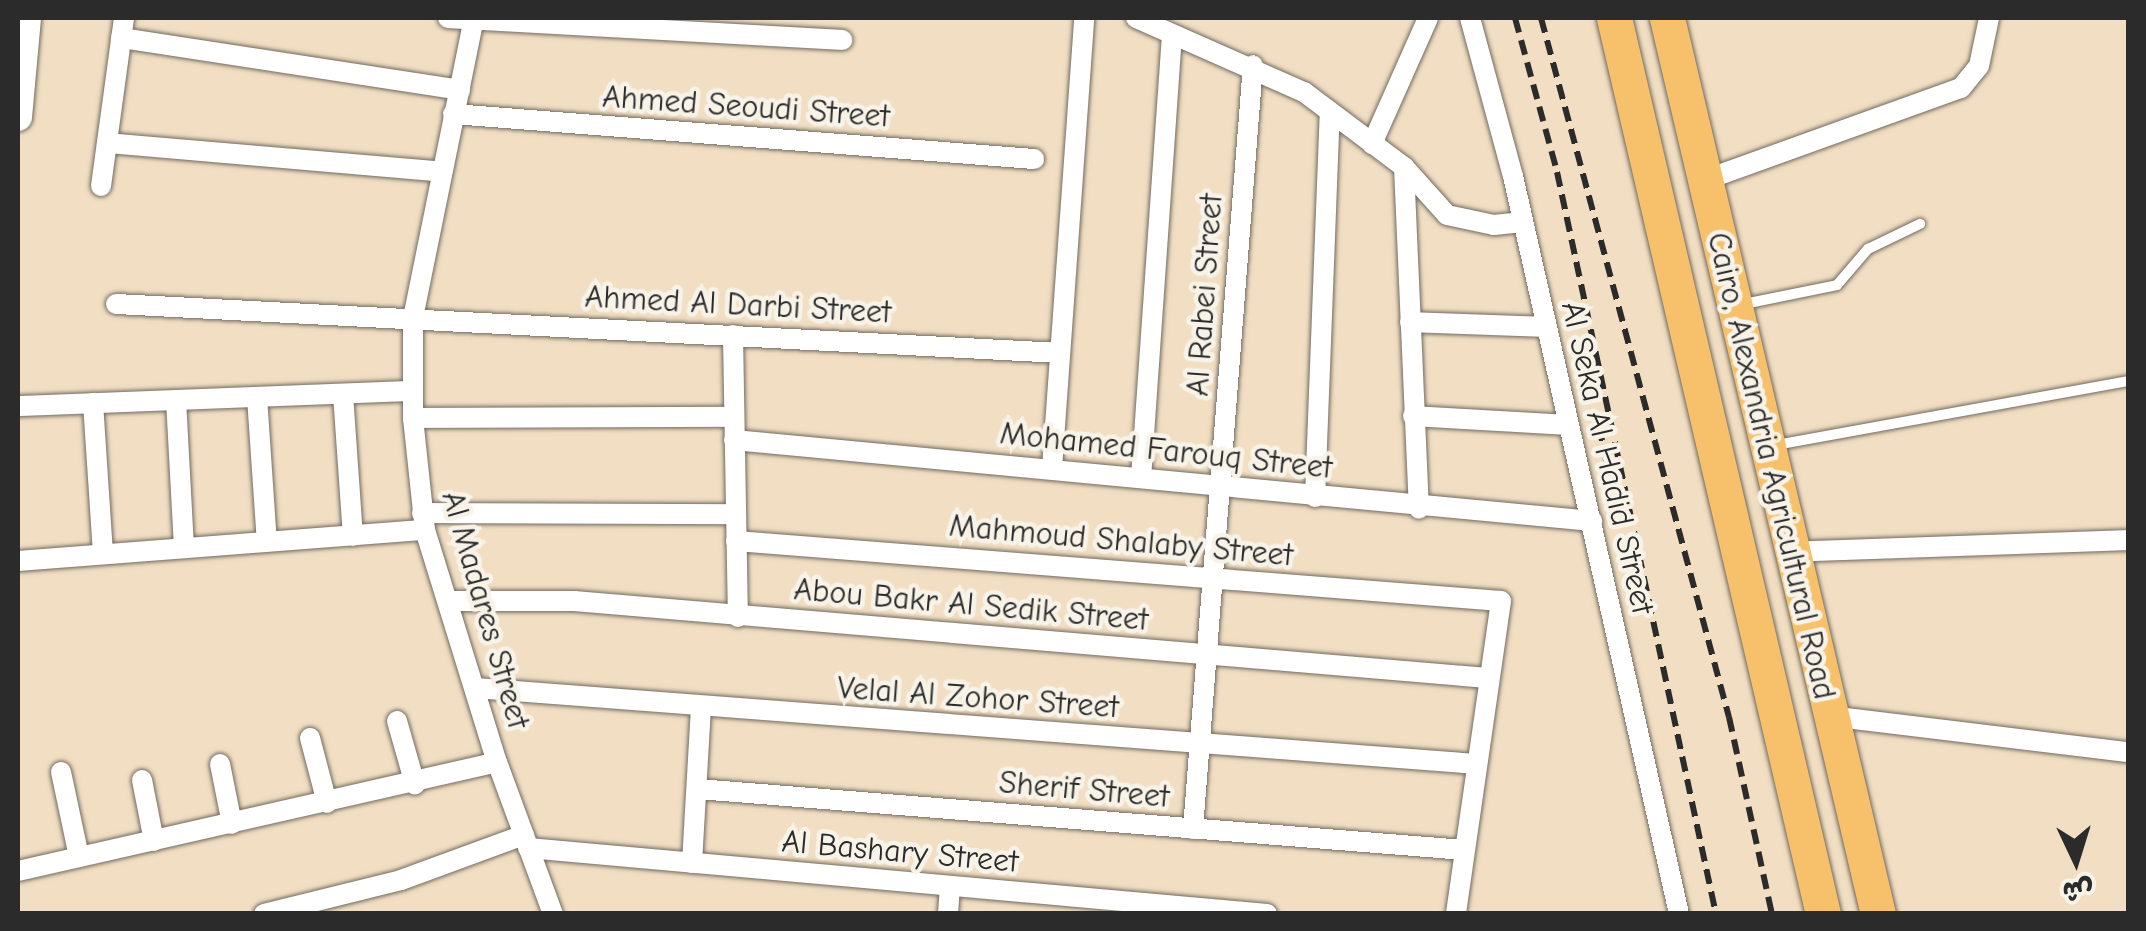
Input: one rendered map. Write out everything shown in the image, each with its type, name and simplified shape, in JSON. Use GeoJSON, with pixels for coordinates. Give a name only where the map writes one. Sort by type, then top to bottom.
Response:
{"type":"FeatureCollection","features":[{"type":"Feature","properties":{"kind":"highway","name":"Cairo, Alexandria Agricultural Road"},"geometry":{"type":"LineString","coordinates":[[1614,18],[1824,914]]}},
{"type":"Feature","properties":{"kind":"highway","name":"Cairo, Alexandria Agricultural Road"},"geometry":{"type":"LineString","coordinates":[[1666,18],[1788,552],[1878,914]]}},
{"type":"Feature","properties":{"kind":"street"},"geometry":{"type":"LineString","coordinates":[[18,117],[27,18]]}},
{"type":"Feature","properties":{"kind":"street"},"geometry":{"type":"LineString","coordinates":[[448,18],[842,40]]}},
{"type":"Feature","properties":{"kind":"street"},"geometry":{"type":"LineString","coordinates":[[1052,468],[1084,18]]}},
{"type":"Feature","properties":{"kind":"street"},"geometry":{"type":"LineString","coordinates":[[1136,18],[1253,65],[1330,113],[1404,167],[1448,215],[1494,225],[1523,222]]}},
{"type":"Feature","properties":{"kind":"street"},"geometry":{"type":"LineString","coordinates":[[1372,144],[1428,18]]}},
{"type":"Feature","properties":{"kind":"street","name":"Al Seka Al Hadid Street"},"geometry":{"type":"LineString","coordinates":[[1470,18],[1523,222],[1678,914]]}},
{"type":"Feature","properties":{"kind":"street"},"geometry":{"type":"LineString","coordinates":[[1706,180],[1961,88],[1979,66],[1989,18]]}},
{"type":"Feature","properties":{"kind":"street","name":"Al Madares Street"},"geometry":{"type":"LineString","coordinates":[[474,20],[413,316],[412,418],[424,522],[496,762],[553,914]]}},
{"type":"Feature","properties":{"kind":"street"},"geometry":{"type":"LineString","coordinates":[[101,186],[122,28],[460,90]]}},
{"type":"Feature","properties":{"kind":"street"},"geometry":{"type":"LineString","coordinates":[[1141,478],[1172,35]]}},
{"type":"Feature","properties":{"kind":"street","name":"Al Rabei Street"},"geometry":{"type":"LineString","coordinates":[[1193,829],[1253,65]]}},
{"type":"Feature","properties":{"kind":"street"},"geometry":{"type":"LineString","coordinates":[[1315,497],[1330,113]]}},
{"type":"Feature","properties":{"kind":"street","name":"Ahmed Seoudi Street"},"geometry":{"type":"LineString","coordinates":[[454,114],[1034,158]]}},
{"type":"Feature","properties":{"kind":"street"},"geometry":{"type":"LineString","coordinates":[[106,143],[442,172]]}},
{"type":"Feature","properties":{"kind":"street"},"geometry":{"type":"LineString","coordinates":[[1404,167],[1419,509]]}},
{"type":"Feature","properties":{"kind":"street","name":"Ahmed Al Darbi Street"},"geometry":{"type":"LineString","coordinates":[[116,304],[413,316],[1060,353]]}},
{"type":"Feature","properties":{"kind":"street"},"geometry":{"type":"LineString","coordinates":[[1410,322],[1545,327]]}},
{"type":"Feature","properties":{"kind":"street"},"geometry":{"type":"LineString","coordinates":[[733,334],[738,617]]}},
{"type":"Feature","properties":{"kind":"street"},"geometry":{"type":"LineString","coordinates":[[18,406],[412,391]]}},
{"type":"Feature","properties":{"kind":"street"},"geometry":{"type":"LineString","coordinates":[[343,394],[353,536]]}},
{"type":"Feature","properties":{"kind":"street"},"geometry":{"type":"LineString","coordinates":[[257,397],[267,542]]}},
{"type":"Feature","properties":{"kind":"street"},"geometry":{"type":"LineString","coordinates":[[176,400],[184,548]]}},
{"type":"Feature","properties":{"kind":"street"},"geometry":{"type":"LineString","coordinates":[[92,403],[103,554]]}},
{"type":"Feature","properties":{"kind":"street"},"geometry":{"type":"LineString","coordinates":[[1413,416],[1568,424]]}},
{"type":"Feature","properties":{"kind":"street"},"geometry":{"type":"LineString","coordinates":[[412,418],[734,417]]}},
{"type":"Feature","properties":{"kind":"street","name":"Mohamed Farouq Street"},"geometry":{"type":"LineString","coordinates":[[734,440],[1052,468],[1419,509],[1592,521]]}},
{"type":"Feature","properties":{"kind":"street"},"geometry":{"type":"LineString","coordinates":[[18,561],[353,536],[424,522],[736,514]]}},
{"type":"Feature","properties":{"kind":"street"},"geometry":{"type":"LineString","coordinates":[[1788,552],[2128,540]]}},
{"type":"Feature","properties":{"kind":"street","name":"Mahmoud Shalaby Street"},"geometry":{"type":"LineString","coordinates":[[736,541],[1500,601],[1488,678]]}},
{"type":"Feature","properties":{"kind":"street","name":"Abou Bakr Al Sedik Street"},"geometry":{"type":"LineString","coordinates":[[449,601],[574,601],[1488,678]]}},
{"type":"Feature","properties":{"kind":"street"},"geometry":{"type":"LineString","coordinates":[[1456,914],[1488,678]]}},
{"type":"Feature","properties":{"kind":"street","name":"Velal Al Zohor Street"},"geometry":{"type":"LineString","coordinates":[[475,688],[1476,764]]}},
{"type":"Feature","properties":{"kind":"street"},"geometry":{"type":"LineString","coordinates":[[692,863],[701,708]]}},
{"type":"Feature","properties":{"kind":"street"},"geometry":{"type":"LineString","coordinates":[[1829,716],[2128,752]]}},
{"type":"Feature","properties":{"kind":"street"},"geometry":{"type":"LineString","coordinates":[[397,720],[415,784]]}},
{"type":"Feature","properties":{"kind":"street"},"geometry":{"type":"LineString","coordinates":[[310,738],[327,803]]}},
{"type":"Feature","properties":{"kind":"street"},"geometry":{"type":"LineString","coordinates":[[18,870],[415,784],[496,762]]}},
{"type":"Feature","properties":{"kind":"street"},"geometry":{"type":"LineString","coordinates":[[220,764],[232,824]]}},
{"type":"Feature","properties":{"kind":"street"},"geometry":{"type":"LineString","coordinates":[[61,772],[79,857]]}},
{"type":"Feature","properties":{"kind":"street"},"geometry":{"type":"LineString","coordinates":[[142,780],[154,841]]}},
{"type":"Feature","properties":{"kind":"street","name":"Sherif Street"},"geometry":{"type":"LineString","coordinates":[[698,789],[1465,850]]}},
{"type":"Feature","properties":{"kind":"street"},"geometry":{"type":"LineString","coordinates":[[264,914],[402,880],[526,841]]}},
{"type":"Feature","properties":{"kind":"street","name":"Al Bashary Street"},"geometry":{"type":"LineString","coordinates":[[526,841],[692,863],[1168,909],[1266,914]]}},
{"type":"Feature","properties":{"kind":"street"},"geometry":{"type":"LineString","coordinates":[[948,914],[950,888]]}},
{"type":"Feature","properties":{"kind":"lane"},"geometry":{"type":"LineString","coordinates":[[1734,306],[1836,285],[1868,249],[1920,224]]}},
{"type":"Feature","properties":{"kind":"lane"},"geometry":{"type":"LineString","coordinates":[[1765,447],[2128,381]]}},
{"type":"Feature","properties":{"kind":"railway"},"geometry":{"type":"LineString","coordinates":[[1515,18],[1557,172],[1716,914]]}},
{"type":"Feature","properties":{"kind":"railway"},"geometry":{"type":"LineString","coordinates":[[1541,18],[1729,717],[1772,914]]}},
{"type":"Feature","properties":{"kind":"railway"},"geometry":{"type":"LineString","coordinates":[[1599,426],[1616,509]]}}]}
